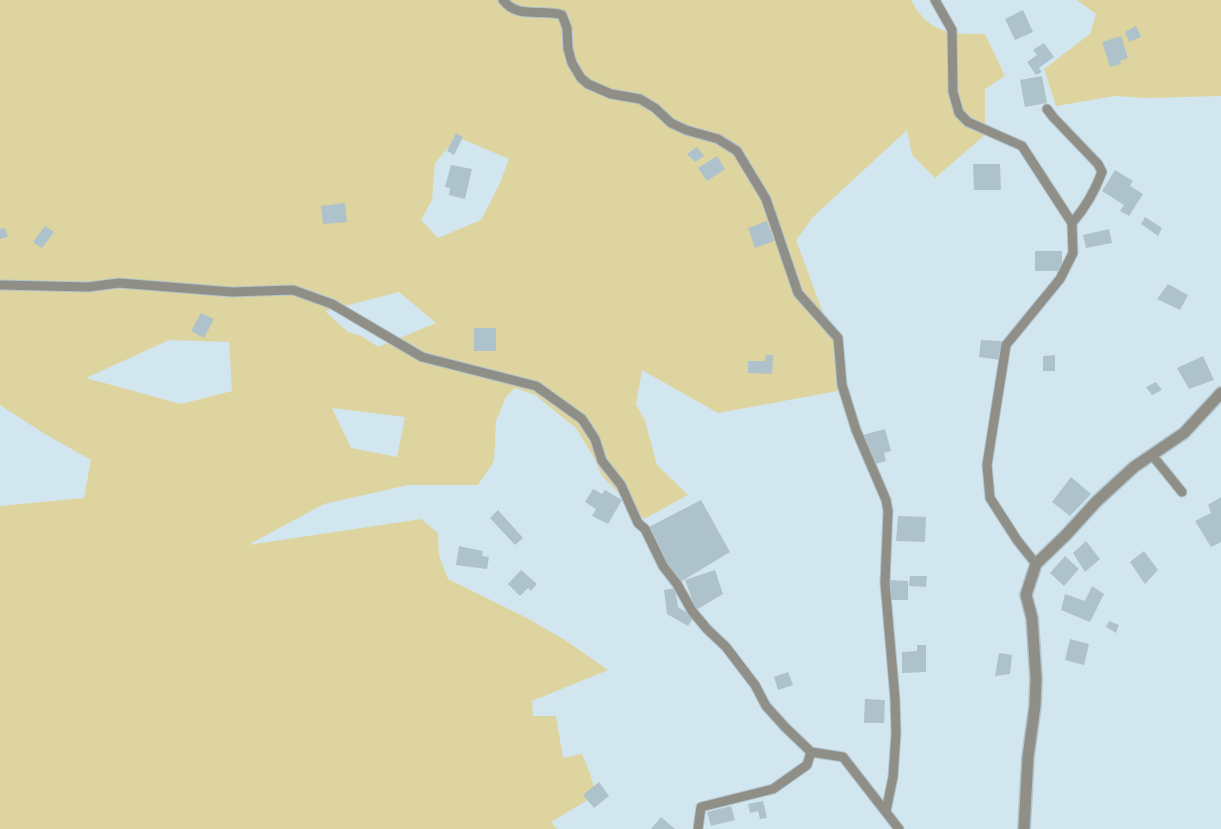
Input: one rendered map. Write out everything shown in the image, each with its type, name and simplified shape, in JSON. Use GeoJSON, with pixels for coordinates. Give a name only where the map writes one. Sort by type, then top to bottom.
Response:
{"type":"FeatureCollection","features":[{"type":"Feature","properties":{"kind":"street"},"geometry":{"type":"LineString","coordinates":[[503,0],[512,9],[522,12],[554,12],[562,15],[567,28],[568,49],[572,63],[581,78],[588,84],[611,94],[640,99],[655,108],[670,123],[686,130],[718,139],[737,151],[766,199],[798,293],[838,338],[842,385],[856,430],[886,500],[888,511],[886,583],[896,734],[893,777],[886,811]]}},
{"type":"Feature","properties":{"kind":"street"},"geometry":{"type":"LineString","coordinates":[[935,0],[952,30],[953,92],[959,114],[968,122],[1022,146],[1072,223],[1073,253],[1060,280],[1006,346],[987,465],[990,498],[1017,540],[1036,564]]}},
{"type":"Feature","properties":{"kind":"street"},"geometry":{"type":"LineString","coordinates":[[1047,109],[1053,118],[1098,164],[1102,172],[1097,186],[1085,207],[1072,223]]}},
{"type":"Feature","properties":{"kind":"street"},"geometry":{"type":"LineString","coordinates":[[0,286],[88,287],[119,283],[232,292],[293,290],[332,304],[422,357],[536,386],[582,419],[594,439],[602,461],[621,485],[638,523],[646,529],[663,566],[677,584],[692,611],[726,647],[755,685],[766,706],[811,752],[843,757],[900,829]]}},
{"type":"Feature","properties":{"kind":"street"},"geometry":{"type":"LineString","coordinates":[[1024,829],[1028,757],[1035,706],[1036,678],[1032,618],[1026,595],[1036,564],[1134,466],[1184,433],[1221,393]]}},
{"type":"Feature","properties":{"kind":"street"},"geometry":{"type":"LineString","coordinates":[[1152,454],[1182,492]]}},
{"type":"Feature","properties":{"kind":"street"},"geometry":{"type":"LineString","coordinates":[[698,829],[701,808],[773,789],[807,766],[811,752]]}},
{"type":"Feature","properties":{"kind":"shaded area"},"geometry":{"type":"Polygon","coordinates":[[[0,0],[911,0],[925,20],[933,26],[951,32],[985,34],[1005,76],[985,89],[985,135],[935,178],[912,155],[907,130],[814,216],[796,240],[838,353],[838,391],[718,413],[642,370],[636,404],[645,421],[657,465],[688,495],[644,519],[602,476],[593,456],[576,428],[535,395],[515,388],[506,397],[496,421],[494,461],[478,485],[408,485],[324,504],[248,545],[421,519],[438,533],[439,555],[448,579],[527,618],[565,640],[608,670],[532,701],[533,716],[556,716],[563,758],[582,754],[596,795],[551,822],[557,829],[0,829],[0,506],[84,498],[91,460],[45,434],[0,405],[0,0]],[[457,137],[435,163],[432,200],[421,220],[438,238],[481,220],[500,183],[509,159],[457,137]],[[399,292],[325,311],[348,332],[362,336],[378,347],[436,323],[399,292]],[[169,340],[86,378],[181,404],[232,391],[229,342],[169,340]],[[332,408],[351,448],[397,457],[405,417],[332,408]]]}},
{"type":"Feature","properties":{"kind":"shaded area"},"geometry":{"type":"Polygon","coordinates":[[[1077,0],[1221,0],[1221,96],[1148,98],[1115,96],[1056,106],[1044,69],[1090,34],[1096,14],[1077,0]]]}},
{"type":"Feature","properties":{"kind":"building"},"geometry":{"type":"Polygon","coordinates":[[[1023,10],[1033,32],[1015,40],[1005,19],[1023,10]]]}},
{"type":"Feature","properties":{"kind":"building"},"geometry":{"type":"Polygon","coordinates":[[[1136,26],[1141,37],[1129,42],[1125,32],[1136,26]]]}},
{"type":"Feature","properties":{"kind":"building"},"geometry":{"type":"Polygon","coordinates":[[[1121,36],[1128,58],[1120,61],[1121,64],[1110,67],[1102,42],[1121,36]]]}},
{"type":"Feature","properties":{"kind":"building"},"geometry":{"type":"Polygon","coordinates":[[[1044,43],[1054,57],[1039,68],[1042,72],[1036,75],[1027,62],[1037,55],[1033,50],[1044,43]]]}},
{"type":"Feature","properties":{"kind":"building"},"geometry":{"type":"Polygon","coordinates":[[[1042,76],[1047,103],[1025,107],[1020,80],[1042,76]]]}},
{"type":"Feature","properties":{"kind":"building"},"geometry":{"type":"Polygon","coordinates":[[[456,133],[463,137],[454,155],[447,151],[456,133]]]}},
{"type":"Feature","properties":{"kind":"building"},"geometry":{"type":"Polygon","coordinates":[[[697,147],[704,156],[695,162],[687,154],[697,147]]]}},
{"type":"Feature","properties":{"kind":"building"},"geometry":{"type":"Polygon","coordinates":[[[717,156],[725,169],[707,181],[698,168],[717,156]]]}},
{"type":"Feature","properties":{"kind":"building"},"geometry":{"type":"Polygon","coordinates":[[[973,164],[1000,164],[1001,190],[974,190],[973,164]]]}},
{"type":"Feature","properties":{"kind":"building"},"geometry":{"type":"Polygon","coordinates":[[[451,165],[472,169],[465,199],[449,195],[450,188],[445,187],[451,165]]]}},
{"type":"Feature","properties":{"kind":"building"},"geometry":{"type":"Polygon","coordinates":[[[1115,170],[1133,181],[1130,186],[1143,194],[1129,216],[1120,211],[1124,205],[1102,191],[1115,170]]]}},
{"type":"Feature","properties":{"kind":"building"},"geometry":{"type":"Polygon","coordinates":[[[345,203],[347,222],[323,224],[321,206],[345,203]]]}},
{"type":"Feature","properties":{"kind":"building"},"geometry":{"type":"Polygon","coordinates":[[[1145,217],[1162,228],[1158,236],[1141,224],[1145,217]]]}},
{"type":"Feature","properties":{"kind":"building"},"geometry":{"type":"Polygon","coordinates":[[[767,221],[774,241],[755,248],[748,228],[767,221]]]}},
{"type":"Feature","properties":{"kind":"building"},"geometry":{"type":"Polygon","coordinates":[[[45,226],[54,232],[42,248],[33,242],[45,226]]]}},
{"type":"Feature","properties":{"kind":"building"},"geometry":{"type":"Polygon","coordinates":[[[5,228],[8,237],[0,239],[0,229],[5,228]]]}},
{"type":"Feature","properties":{"kind":"building"},"geometry":{"type":"Polygon","coordinates":[[[1109,229],[1112,243],[1086,248],[1083,235],[1109,229]]]}},
{"type":"Feature","properties":{"kind":"building"},"geometry":{"type":"Polygon","coordinates":[[[1035,251],[1062,251],[1062,271],[1035,271],[1035,251]]]}},
{"type":"Feature","properties":{"kind":"building"},"geometry":{"type":"Polygon","coordinates":[[[1168,284],[1188,295],[1180,310],[1157,299],[1168,284]]]}},
{"type":"Feature","properties":{"kind":"building"},"geometry":{"type":"Polygon","coordinates":[[[201,313],[214,319],[204,338],[191,331],[201,313]]]}},
{"type":"Feature","properties":{"kind":"building"},"geometry":{"type":"Polygon","coordinates":[[[474,328],[496,328],[496,351],[474,351],[474,328]]]}},
{"type":"Feature","properties":{"kind":"building"},"geometry":{"type":"Polygon","coordinates":[[[981,340],[1002,341],[1001,360],[979,357],[981,340]]]}},
{"type":"Feature","properties":{"kind":"building"},"geometry":{"type":"Polygon","coordinates":[[[766,355],[773,355],[772,374],[748,373],[748,361],[765,361],[766,355]]]}},
{"type":"Feature","properties":{"kind":"building"},"geometry":{"type":"Polygon","coordinates":[[[1055,355],[1055,371],[1043,371],[1043,356],[1055,355]]]}},
{"type":"Feature","properties":{"kind":"building"},"geometry":{"type":"Polygon","coordinates":[[[1203,356],[1214,380],[1189,389],[1177,368],[1203,356]]]}},
{"type":"Feature","properties":{"kind":"building"},"geometry":{"type":"Polygon","coordinates":[[[1156,382],[1162,390],[1152,395],[1146,387],[1156,382]]]}},
{"type":"Feature","properties":{"kind":"building"},"geometry":{"type":"Polygon","coordinates":[[[885,429],[891,451],[884,453],[886,461],[871,465],[863,435],[885,429]]]}},
{"type":"Feature","properties":{"kind":"building"},"geometry":{"type":"Polygon","coordinates":[[[1071,477],[1091,494],[1070,516],[1052,502],[1071,477]]]}},
{"type":"Feature","properties":{"kind":"building"},"geometry":{"type":"Polygon","coordinates":[[[593,489],[602,494],[605,490],[622,500],[608,524],[592,516],[596,509],[585,502],[593,489]]]}},
{"type":"Feature","properties":{"kind":"building"},"geometry":{"type":"Polygon","coordinates":[[[1221,497],[1221,542],[1211,547],[1195,521],[1211,513],[1208,505],[1221,497]]]}},
{"type":"Feature","properties":{"kind":"building"},"geometry":{"type":"Polygon","coordinates":[[[701,500],[730,552],[677,584],[645,529],[701,500]]]}},
{"type":"Feature","properties":{"kind":"building"},"geometry":{"type":"Polygon","coordinates":[[[498,510],[523,538],[515,545],[490,518],[498,510]]]}},
{"type":"Feature","properties":{"kind":"building"},"geometry":{"type":"Polygon","coordinates":[[[898,516],[926,517],[925,542],[896,541],[898,516]]]}},
{"type":"Feature","properties":{"kind":"building"},"geometry":{"type":"Polygon","coordinates":[[[1086,541],[1100,559],[1085,572],[1073,553],[1086,541]]]}},
{"type":"Feature","properties":{"kind":"building"},"geometry":{"type":"Polygon","coordinates":[[[459,546],[483,551],[482,556],[489,557],[487,569],[456,565],[459,546]]]}},
{"type":"Feature","properties":{"kind":"building"},"geometry":{"type":"Polygon","coordinates":[[[1144,551],[1158,570],[1145,584],[1130,562],[1144,551]]]}},
{"type":"Feature","properties":{"kind":"building"},"geometry":{"type":"Polygon","coordinates":[[[1065,556],[1079,569],[1064,586],[1050,573],[1065,556]]]}},
{"type":"Feature","properties":{"kind":"building"},"geometry":{"type":"Polygon","coordinates":[[[521,570],[537,584],[531,591],[528,588],[520,596],[508,584],[521,570]]]}},
{"type":"Feature","properties":{"kind":"building"},"geometry":{"type":"Polygon","coordinates":[[[715,570],[723,594],[696,610],[685,580],[715,570]]]}},
{"type":"Feature","properties":{"kind":"building"},"geometry":{"type":"Polygon","coordinates":[[[910,576],[927,576],[926,587],[909,586],[910,576]]]}},
{"type":"Feature","properties":{"kind":"building"},"geometry":{"type":"Polygon","coordinates":[[[889,580],[908,581],[908,600],[889,600],[889,580]]]}},
{"type":"Feature","properties":{"kind":"building"},"geometry":{"type":"Polygon","coordinates":[[[1092,586],[1104,594],[1090,622],[1061,610],[1065,594],[1085,601],[1092,586]]]}},
{"type":"Feature","properties":{"kind":"building"},"geometry":{"type":"Polygon","coordinates":[[[675,588],[678,607],[694,617],[688,626],[667,614],[664,590],[675,588]]]}},
{"type":"Feature","properties":{"kind":"building"},"geometry":{"type":"Polygon","coordinates":[[[1109,621],[1119,625],[1116,633],[1106,627],[1109,621]]]}},
{"type":"Feature","properties":{"kind":"building"},"geometry":{"type":"Polygon","coordinates":[[[1070,639],[1089,644],[1084,665],[1065,660],[1070,639]]]}},
{"type":"Feature","properties":{"kind":"building"},"geometry":{"type":"Polygon","coordinates":[[[917,645],[926,645],[926,672],[902,673],[902,652],[917,651],[917,645]]]}},
{"type":"Feature","properties":{"kind":"building"},"geometry":{"type":"Polygon","coordinates":[[[999,653],[1012,655],[1010,674],[995,676],[999,653]]]}},
{"type":"Feature","properties":{"kind":"building"},"geometry":{"type":"Polygon","coordinates":[[[788,672],[793,685],[778,690],[774,677],[788,672]]]}},
{"type":"Feature","properties":{"kind":"building"},"geometry":{"type":"Polygon","coordinates":[[[865,699],[885,700],[884,723],[864,723],[865,699]]]}},
{"type":"Feature","properties":{"kind":"building"},"geometry":{"type":"Polygon","coordinates":[[[599,782],[609,796],[594,808],[583,795],[599,782]]]}},
{"type":"Feature","properties":{"kind":"building"},"geometry":{"type":"Polygon","coordinates":[[[763,801],[767,818],[760,819],[758,811],[750,813],[748,804],[763,801]]]}},
{"type":"Feature","properties":{"kind":"building"},"geometry":{"type":"Polygon","coordinates":[[[731,806],[735,820],[711,826],[707,812],[731,806]]]}},
{"type":"Feature","properties":{"kind":"building"},"geometry":{"type":"Polygon","coordinates":[[[661,817],[675,829],[651,829],[661,817]]]}}]}
